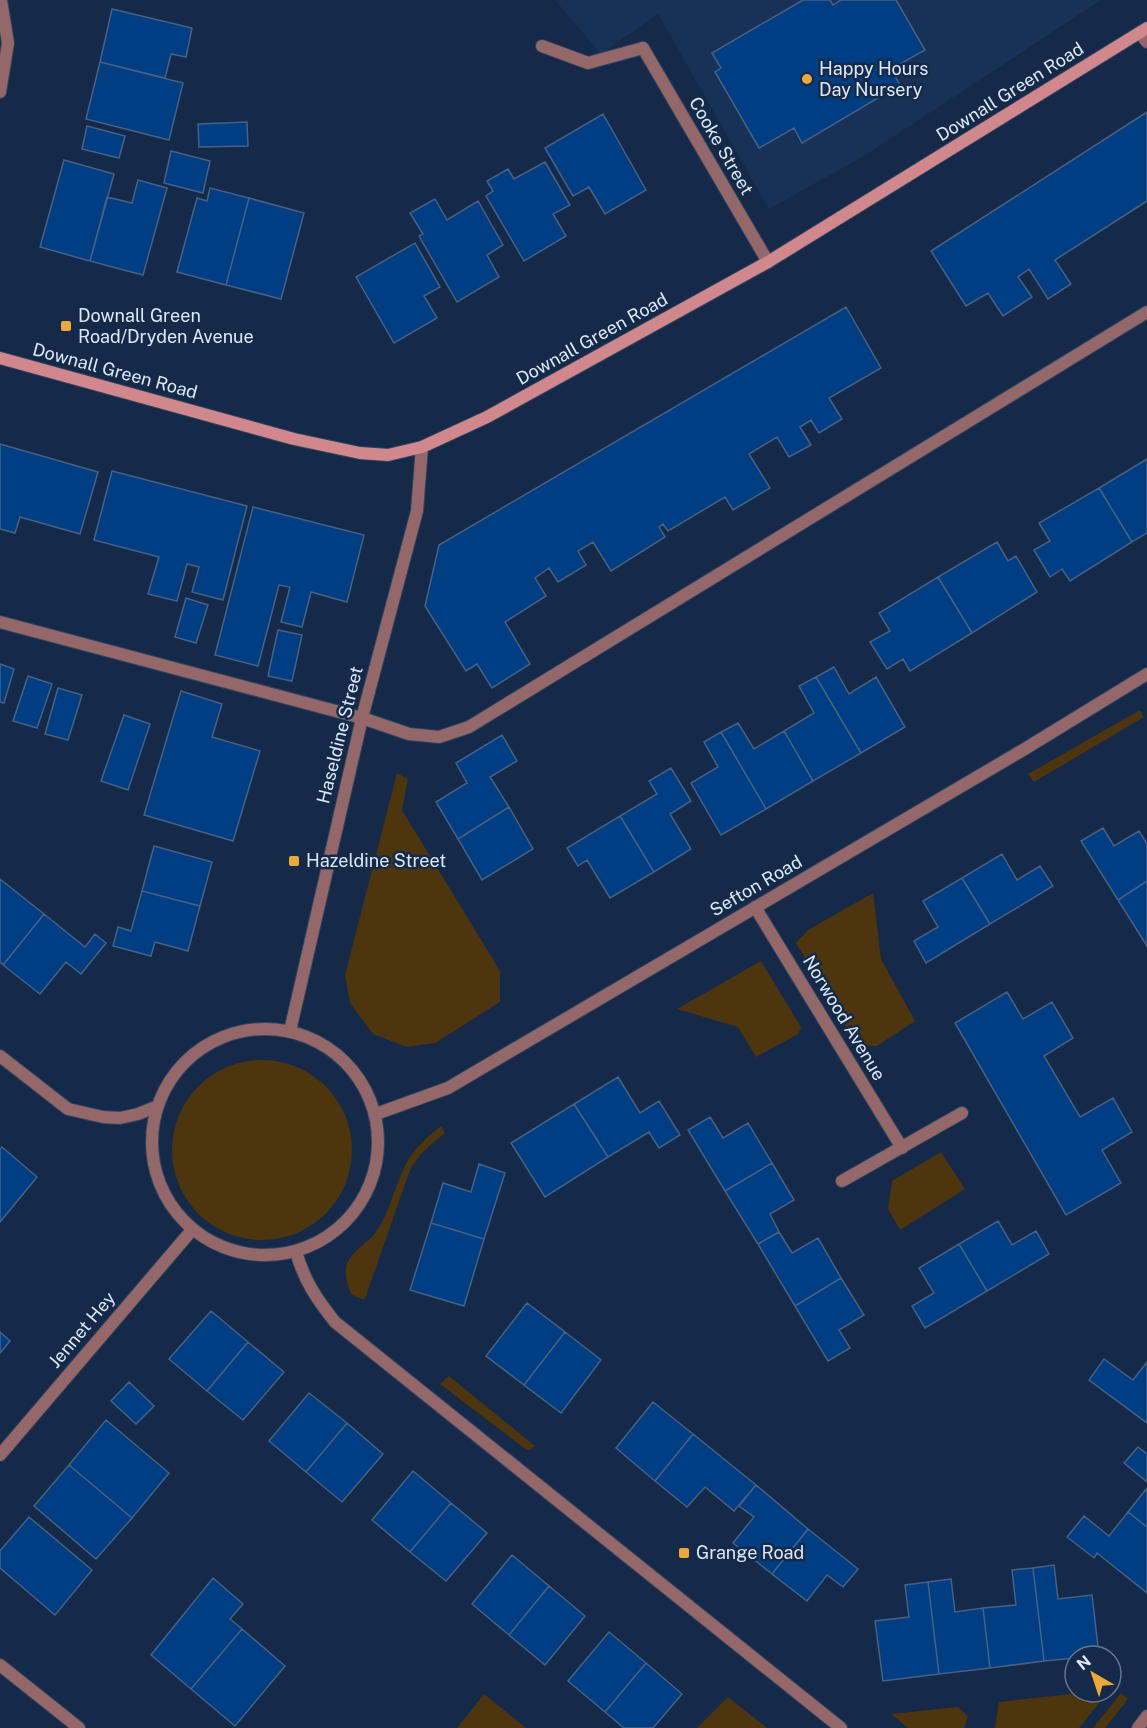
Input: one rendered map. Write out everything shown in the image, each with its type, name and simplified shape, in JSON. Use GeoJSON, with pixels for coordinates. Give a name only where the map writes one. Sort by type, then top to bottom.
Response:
{"type":"FeatureCollection","features":[{"type":"Feature","properties":{"kind":"main road","name":"Downall Green Road"},"geometry":{"type":"LineString","coordinates":[[0,358],[294,439],[360,453],[388,455],[422,447],[487,417],[768,262],[1145,34]]}},
{"type":"Feature","properties":{"kind":"street"},"geometry":{"type":"LineString","coordinates":[[0,92],[8,43],[1,0]]}},
{"type":"Feature","properties":{"kind":"street","name":"Cooke Street"},"geometry":{"type":"LineString","coordinates":[[542,45],[588,63],[643,48],[768,262]]}},
{"type":"Feature","properties":{"kind":"street"},"geometry":{"type":"LineString","coordinates":[[0,622],[362,718],[409,734],[439,737],[469,727],[1147,312]]}},
{"type":"Feature","properties":{"kind":"street","name":"Haseldine Street"},"geometry":{"type":"LineString","coordinates":[[290,1031],[362,718],[417,511],[422,447]]}},
{"type":"Feature","properties":{"kind":"street","name":"Sefton Road"},"geometry":{"type":"LineString","coordinates":[[376,1114],[448,1088],[1023,750],[1147,674]]}},
{"type":"Feature","properties":{"kind":"street","name":"Norwood Avenue"},"geometry":{"type":"LineString","coordinates":[[755,907],[902,1148]]}},
{"type":"Feature","properties":{"kind":"street"},"geometry":{"type":"LineString","coordinates":[[257,1029],[290,1031],[320,1042],[345,1060],[365,1086],[376,1114],[380,1150],[372,1184],[354,1214],[328,1237],[296,1252],[260,1256],[224,1248],[192,1230],[173,1210],[160,1186],[153,1160],[152,1133],[158,1106],[172,1076],[196,1052],[225,1036],[257,1029]]}},
{"type":"Feature","properties":{"kind":"street"},"geometry":{"type":"LineString","coordinates":[[0,1056],[68,1109],[103,1117],[120,1118],[158,1106]]}},
{"type":"Feature","properties":{"kind":"street"},"geometry":{"type":"LineString","coordinates":[[842,1181],[962,1113]]}},
{"type":"Feature","properties":{"kind":"street","name":"Jennet Hey"},"geometry":{"type":"LineString","coordinates":[[0,1455],[192,1230]]}},
{"type":"Feature","properties":{"kind":"street"},"geometry":{"type":"LineString","coordinates":[[296,1252],[302,1272],[315,1297],[335,1322],[841,1728]]}},
{"type":"Feature","properties":{"kind":"street"},"geometry":{"type":"LineString","coordinates":[[0,1665],[79,1728]]}},
{"type":"Feature","properties":{"kind":"street"},"geometry":{"type":"LineString","coordinates":[[1138,1728],[1147,1716]]}},
{"type":"Feature","properties":{"kind":"shaded area"},"geometry":{"type":"Polygon","coordinates":[[[555,0],[1101,0],[864,156],[769,209],[658,14],[601,54],[555,0]]]}},
{"type":"Feature","properties":{"kind":"shaded area"},"geometry":{"type":"Polygon","coordinates":[[[1140,710],[1144,717],[1034,782],[1028,774],[1140,710]]]}},
{"type":"Feature","properties":{"kind":"shaded area"},"geometry":{"type":"Polygon","coordinates":[[[397,773],[408,779],[402,810],[500,971],[500,1002],[435,1043],[407,1047],[373,1034],[350,1003],[345,975],[397,773]]]}},
{"type":"Feature","properties":{"kind":"shaded area"},"geometry":{"type":"Polygon","coordinates":[[[873,893],[881,959],[915,1021],[877,1046],[857,1045],[796,943],[808,930],[873,893]]]}},
{"type":"Feature","properties":{"kind":"shaded area"},"geometry":{"type":"Polygon","coordinates":[[[761,961],[801,1027],[798,1034],[756,1057],[738,1027],[677,1009],[761,961]]]}},
{"type":"Feature","properties":{"kind":"shaded area"},"geometry":{"type":"Polygon","coordinates":[[[262,1060],[296,1067],[325,1087],[345,1116],[352,1150],[345,1184],[325,1213],[296,1233],[262,1240],[228,1233],[199,1213],[179,1184],[172,1150],[179,1116],[199,1087],[228,1067],[262,1060]]]}},
{"type":"Feature","properties":{"kind":"shaded area"},"geometry":{"type":"Polygon","coordinates":[[[441,1126],[445,1133],[425,1150],[410,1170],[364,1300],[352,1295],[346,1279],[347,1263],[381,1225],[400,1176],[415,1150],[441,1126]]]}},
{"type":"Feature","properties":{"kind":"shaded area"},"geometry":{"type":"Polygon","coordinates":[[[941,1152],[965,1189],[900,1230],[888,1209],[892,1181],[941,1152]]]}},
{"type":"Feature","properties":{"kind":"shaded area"},"geometry":{"type":"Polygon","coordinates":[[[449,1376],[535,1446],[528,1451],[440,1384],[449,1376]]]}},
{"type":"Feature","properties":{"kind":"shaded area"},"geometry":{"type":"Polygon","coordinates":[[[484,1694],[526,1728],[457,1728],[484,1694]]]}},
{"type":"Feature","properties":{"kind":"shaded area"},"geometry":{"type":"Polygon","coordinates":[[[1063,1695],[1063,1704],[1098,1704],[1079,1728],[995,1728],[999,1702],[1063,1695]]]}},
{"type":"Feature","properties":{"kind":"shaded area"},"geometry":{"type":"Polygon","coordinates":[[[1123,1695],[1128,1699],[1105,1728],[1093,1728],[1112,1704],[1123,1704],[1123,1695]]]}},
{"type":"Feature","properties":{"kind":"shaded area"},"geometry":{"type":"Polygon","coordinates":[[[728,1697],[767,1728],[697,1728],[728,1697]]]}},
{"type":"Feature","properties":{"kind":"shaded area"},"geometry":{"type":"Polygon","coordinates":[[[958,1707],[968,1716],[964,1728],[908,1728],[891,1714],[958,1707]]]}},
{"type":"Feature","properties":{"kind":"building","name":"Happy Hours Day Nursery"},"geometry":{"type":"Polygon","coordinates":[[[803,0],[830,0],[833,5],[841,0],[896,0],[925,50],[891,69],[900,85],[802,143],[794,128],[759,148],[715,72],[721,68],[712,53],[803,0]]]}},
{"type":"Feature","properties":{"kind":"building"},"geometry":{"type":"Polygon","coordinates":[[[112,9],[192,28],[186,57],[171,54],[165,78],[100,62],[112,9]]]}},
{"type":"Feature","properties":{"kind":"building"},"geometry":{"type":"Polygon","coordinates":[[[100,62],[183,83],[169,140],[86,119],[100,62]]]}},
{"type":"Feature","properties":{"kind":"building"},"geometry":{"type":"Polygon","coordinates":[[[1147,112],[1147,201],[1055,260],[1071,284],[1048,299],[1029,269],[1018,277],[1032,297],[1003,316],[988,293],[966,306],[931,251],[1147,112]]]}},
{"type":"Feature","properties":{"kind":"building"},"geometry":{"type":"Polygon","coordinates":[[[603,114],[646,190],[605,214],[589,187],[573,196],[545,148],[603,114]]]}},
{"type":"Feature","properties":{"kind":"building"},"geometry":{"type":"Polygon","coordinates":[[[247,122],[248,146],[199,147],[198,124],[247,122]]]}},
{"type":"Feature","properties":{"kind":"building"},"geometry":{"type":"Polygon","coordinates":[[[87,126],[125,136],[119,158],[82,149],[87,126]]]}},
{"type":"Feature","properties":{"kind":"building"},"geometry":{"type":"Polygon","coordinates":[[[171,151],[210,161],[203,193],[164,183],[171,151]]]}},
{"type":"Feature","properties":{"kind":"building"},"geometry":{"type":"Polygon","coordinates":[[[64,160],[114,174],[90,261],[40,247],[64,160]]]}},
{"type":"Feature","properties":{"kind":"building"},"geometry":{"type":"Polygon","coordinates":[[[545,162],[570,205],[553,214],[566,236],[524,261],[486,196],[493,191],[487,181],[508,169],[514,179],[545,162]]]}},
{"type":"Feature","properties":{"kind":"building"},"geometry":{"type":"Polygon","coordinates":[[[138,180],[167,188],[143,275],[90,261],[107,197],[132,203],[138,180]]]}},
{"type":"Feature","properties":{"kind":"building"},"geometry":{"type":"Polygon","coordinates":[[[210,188],[249,198],[226,285],[177,272],[197,198],[207,201],[210,188]]]}},
{"type":"Feature","properties":{"kind":"building"},"geometry":{"type":"Polygon","coordinates":[[[249,198],[304,213],[281,299],[226,285],[249,198]]]}},
{"type":"Feature","properties":{"kind":"building"},"geometry":{"type":"Polygon","coordinates":[[[435,199],[447,220],[478,201],[503,245],[487,255],[499,277],[457,302],[419,236],[423,234],[410,213],[435,199]]]}},
{"type":"Feature","properties":{"kind":"building"},"geometry":{"type":"Polygon","coordinates":[[[415,243],[440,287],[424,296],[437,318],[394,343],[356,277],[415,243]]]}},
{"type":"Feature","properties":{"kind":"building"},"geometry":{"type":"Polygon","coordinates":[[[846,307],[881,368],[829,398],[842,419],[819,433],[811,420],[800,427],[811,445],[789,457],[777,437],[749,454],[770,488],[733,510],[725,497],[668,531],[663,524],[659,527],[665,537],[611,571],[593,542],[578,551],[586,565],[558,582],[549,568],[535,578],[546,596],[505,622],[530,664],[492,688],[477,664],[466,671],[425,606],[439,545],[846,307]]]}},
{"type":"Feature","properties":{"kind":"building"},"geometry":{"type":"Polygon","coordinates":[[[0,444],[98,472],[80,534],[20,517],[15,533],[0,529],[0,444]]]}},
{"type":"Feature","properties":{"kind":"building"},"geometry":{"type":"Polygon","coordinates":[[[1147,459],[1147,533],[1132,542],[1099,488],[1147,459]]]}},
{"type":"Feature","properties":{"kind":"building"},"geometry":{"type":"Polygon","coordinates":[[[112,471],[247,506],[223,600],[192,592],[199,567],[187,564],[177,601],[148,594],[159,557],[94,540],[112,471]]]}},
{"type":"Feature","properties":{"kind":"building"},"geometry":{"type":"Polygon","coordinates":[[[1099,488],[1132,542],[1070,581],[1062,569],[1050,577],[1034,550],[1050,541],[1039,523],[1099,488]]]}},
{"type":"Feature","properties":{"kind":"building"},"geometry":{"type":"Polygon","coordinates":[[[253,507],[364,535],[347,602],[311,592],[302,627],[281,622],[290,587],[279,585],[258,666],[215,655],[253,507]]]}},
{"type":"Feature","properties":{"kind":"building"},"geometry":{"type":"Polygon","coordinates":[[[997,542],[1008,561],[1016,556],[1037,592],[972,633],[938,577],[997,542]]]}},
{"type":"Feature","properties":{"kind":"building"},"geometry":{"type":"Polygon","coordinates":[[[938,577],[972,633],[910,671],[903,659],[887,669],[870,642],[890,631],[879,613],[938,577]]]}},
{"type":"Feature","properties":{"kind":"building"},"geometry":{"type":"Polygon","coordinates":[[[186,598],[208,605],[196,643],[175,637],[186,598]]]}},
{"type":"Feature","properties":{"kind":"building"},"geometry":{"type":"Polygon","coordinates":[[[278,630],[302,635],[292,681],[268,676],[278,630]]]}},
{"type":"Feature","properties":{"kind":"building"},"geometry":{"type":"Polygon","coordinates":[[[0,664],[14,669],[4,703],[0,702],[0,664]]]}},
{"type":"Feature","properties":{"kind":"building"},"geometry":{"type":"Polygon","coordinates":[[[834,667],[849,694],[876,677],[905,727],[861,753],[816,677],[834,667]]]}},
{"type":"Feature","properties":{"kind":"building"},"geometry":{"type":"Polygon","coordinates":[[[28,676],[52,684],[37,728],[13,721],[28,676]]]}},
{"type":"Feature","properties":{"kind":"building"},"geometry":{"type":"Polygon","coordinates":[[[816,677],[861,753],[813,781],[784,731],[814,713],[799,686],[816,677]]]}},
{"type":"Feature","properties":{"kind":"building"},"geometry":{"type":"Polygon","coordinates":[[[58,688],[82,695],[68,740],[45,734],[58,688]]]}},
{"type":"Feature","properties":{"kind":"building"},"geometry":{"type":"Polygon","coordinates":[[[181,691],[222,704],[212,737],[260,751],[233,841],[144,815],[181,691]]]}},
{"type":"Feature","properties":{"kind":"building"},"geometry":{"type":"Polygon","coordinates":[[[124,715],[150,724],[128,790],[101,781],[124,715]]]}},
{"type":"Feature","properties":{"kind":"building"},"geometry":{"type":"Polygon","coordinates":[[[738,723],[754,749],[784,731],[813,781],[766,809],[721,732],[738,723]]]}},
{"type":"Feature","properties":{"kind":"building"},"geometry":{"type":"Polygon","coordinates":[[[721,732],[766,809],[721,835],[691,783],[718,767],[704,742],[721,732]]]}},
{"type":"Feature","properties":{"kind":"building"},"geometry":{"type":"Polygon","coordinates":[[[502,735],[517,761],[490,777],[509,807],[458,839],[436,802],[467,783],[456,763],[502,735]]]}},
{"type":"Feature","properties":{"kind":"building"},"geometry":{"type":"Polygon","coordinates":[[[671,768],[691,801],[670,814],[691,849],[654,872],[620,816],[657,794],[649,781],[671,768]]]}},
{"type":"Feature","properties":{"kind":"building"},"geometry":{"type":"Polygon","coordinates":[[[509,807],[533,849],[482,880],[458,839],[509,807]]]}},
{"type":"Feature","properties":{"kind":"building"},"geometry":{"type":"Polygon","coordinates":[[[620,816],[654,872],[610,898],[587,860],[578,866],[567,848],[620,816]]]}},
{"type":"Feature","properties":{"kind":"building"},"geometry":{"type":"Polygon","coordinates":[[[1103,828],[1114,846],[1139,831],[1147,844],[1147,881],[1118,900],[1081,841],[1103,828]]]}},
{"type":"Feature","properties":{"kind":"building"},"geometry":{"type":"Polygon","coordinates":[[[154,846],[212,862],[200,906],[142,891],[154,846]]]}},
{"type":"Feature","properties":{"kind":"building"},"geometry":{"type":"Polygon","coordinates":[[[1002,854],[1017,880],[1040,866],[1053,886],[990,924],[962,878],[1002,854]]]}},
{"type":"Feature","properties":{"kind":"building"},"geometry":{"type":"Polygon","coordinates":[[[962,878],[990,924],[926,963],[914,941],[938,927],[923,901],[962,878]]]}},
{"type":"Feature","properties":{"kind":"building"},"geometry":{"type":"Polygon","coordinates":[[[0,879],[44,914],[3,965],[0,962],[0,879]]]}},
{"type":"Feature","properties":{"kind":"building"},"geometry":{"type":"Polygon","coordinates":[[[1147,881],[1147,946],[1118,900],[1147,881]]]}},
{"type":"Feature","properties":{"kind":"building"},"geometry":{"type":"Polygon","coordinates":[[[142,891],[200,906],[188,951],[155,942],[151,956],[113,946],[118,927],[131,931],[142,891]]]}},
{"type":"Feature","properties":{"kind":"building"},"geometry":{"type":"Polygon","coordinates":[[[44,914],[85,947],[95,934],[106,943],[81,974],[66,962],[40,994],[3,965],[44,914]]]}},
{"type":"Feature","properties":{"kind":"building"},"geometry":{"type":"Polygon","coordinates":[[[1007,992],[1023,1019],[1052,1002],[1073,1038],[1044,1056],[1080,1117],[1113,1098],[1132,1132],[1102,1150],[1121,1183],[1066,1215],[955,1023],[1007,992]]]}},
{"type":"Feature","properties":{"kind":"building"},"geometry":{"type":"Polygon","coordinates":[[[618,1077],[640,1113],[659,1101],[680,1135],[659,1148],[649,1132],[608,1157],[574,1104],[618,1077]]]}},
{"type":"Feature","properties":{"kind":"building"},"geometry":{"type":"Polygon","coordinates":[[[574,1104],[608,1157],[545,1197],[511,1143],[574,1104]]]}},
{"type":"Feature","properties":{"kind":"building"},"geometry":{"type":"Polygon","coordinates":[[[710,1117],[723,1138],[748,1123],[772,1163],[725,1191],[688,1130],[710,1117]]]}},
{"type":"Feature","properties":{"kind":"building"},"geometry":{"type":"Polygon","coordinates":[[[2,1147],[37,1177],[0,1222],[0,1149],[2,1147]]]}},
{"type":"Feature","properties":{"kind":"building"},"geometry":{"type":"Polygon","coordinates":[[[772,1163],[794,1200],[770,1214],[779,1232],[758,1244],[725,1191],[772,1163]]]}},
{"type":"Feature","properties":{"kind":"building"},"geometry":{"type":"Polygon","coordinates":[[[479,1164],[505,1173],[484,1239],[431,1223],[443,1183],[471,1192],[479,1164]]]}},
{"type":"Feature","properties":{"kind":"building"},"geometry":{"type":"Polygon","coordinates":[[[998,1221],[1012,1245],[1036,1231],[1049,1254],[987,1291],[959,1244],[998,1221]]]}},
{"type":"Feature","properties":{"kind":"building"},"geometry":{"type":"Polygon","coordinates":[[[431,1223],[484,1239],[464,1306],[410,1290],[431,1223]]]}},
{"type":"Feature","properties":{"kind":"building"},"geometry":{"type":"Polygon","coordinates":[[[779,1232],[792,1253],[818,1238],[841,1278],[795,1306],[758,1244],[779,1232]]]}},
{"type":"Feature","properties":{"kind":"building"},"geometry":{"type":"Polygon","coordinates":[[[959,1244],[987,1291],[925,1328],[912,1306],[934,1293],[919,1268],[959,1244]]]}},
{"type":"Feature","properties":{"kind":"building"},"geometry":{"type":"Polygon","coordinates":[[[841,1278],[864,1315],[839,1330],[850,1348],[828,1361],[795,1306],[841,1278]]]}},
{"type":"Feature","properties":{"kind":"building"},"geometry":{"type":"Polygon","coordinates":[[[527,1303],[565,1332],[524,1385],[486,1356],[527,1303]]]}},
{"type":"Feature","properties":{"kind":"building"},"geometry":{"type":"Polygon","coordinates":[[[211,1311],[248,1342],[207,1391],[169,1359],[211,1311]]]}},
{"type":"Feature","properties":{"kind":"building"},"geometry":{"type":"Polygon","coordinates":[[[0,1332],[10,1341],[0,1353],[0,1332]]]}},
{"type":"Feature","properties":{"kind":"building"},"geometry":{"type":"Polygon","coordinates":[[[565,1332],[601,1360],[561,1413],[524,1385],[565,1332]]]}},
{"type":"Feature","properties":{"kind":"building"},"geometry":{"type":"Polygon","coordinates":[[[248,1342],[284,1372],[243,1420],[207,1391],[248,1342]]]}},
{"type":"Feature","properties":{"kind":"building"},"geometry":{"type":"Polygon","coordinates":[[[1104,1359],[1133,1380],[1147,1362],[1147,1423],[1089,1380],[1104,1359]]]}},
{"type":"Feature","properties":{"kind":"building"},"geometry":{"type":"Polygon","coordinates":[[[129,1382],[154,1406],[136,1424],[111,1401],[129,1382]]]}},
{"type":"Feature","properties":{"kind":"building"},"geometry":{"type":"Polygon","coordinates":[[[309,1393],[347,1423],[306,1472],[269,1441],[309,1393]]]}},
{"type":"Feature","properties":{"kind":"building"},"geometry":{"type":"Polygon","coordinates":[[[653,1402],[693,1434],[655,1481],[616,1448],[653,1402]]]}},
{"type":"Feature","properties":{"kind":"building"},"geometry":{"type":"Polygon","coordinates":[[[106,1420],[169,1473],[132,1518],[69,1465],[106,1420]]]}},
{"type":"Feature","properties":{"kind":"building"},"geometry":{"type":"Polygon","coordinates":[[[347,1423],[383,1454],[342,1502],[306,1472],[347,1423]]]}},
{"type":"Feature","properties":{"kind":"building"},"geometry":{"type":"Polygon","coordinates":[[[693,1434],[756,1485],[734,1511],[705,1487],[687,1507],[655,1481],[693,1434]]]}},
{"type":"Feature","properties":{"kind":"building"},"geometry":{"type":"Polygon","coordinates":[[[1138,1447],[1147,1454],[1147,1482],[1124,1463],[1138,1447]]]}},
{"type":"Feature","properties":{"kind":"building"},"geometry":{"type":"Polygon","coordinates":[[[69,1465],[132,1518],[96,1559],[34,1506],[69,1465]]]}},
{"type":"Feature","properties":{"kind":"building"},"geometry":{"type":"Polygon","coordinates":[[[413,1471],[451,1503],[410,1552],[372,1520],[413,1471]]]}},
{"type":"Feature","properties":{"kind":"building"},"geometry":{"type":"Polygon","coordinates":[[[756,1485],[808,1529],[772,1574],[733,1543],[754,1517],[739,1506],[756,1485]]]}},
{"type":"Feature","properties":{"kind":"building"},"geometry":{"type":"Polygon","coordinates":[[[1147,1488],[1147,1527],[1128,1512],[1147,1488]]]}},
{"type":"Feature","properties":{"kind":"building"},"geometry":{"type":"Polygon","coordinates":[[[451,1503],[487,1533],[446,1581],[410,1552],[451,1503]]]}},
{"type":"Feature","properties":{"kind":"building"},"geometry":{"type":"Polygon","coordinates":[[[1128,1512],[1147,1527],[1147,1593],[1097,1553],[1094,1558],[1067,1537],[1084,1516],[1109,1536],[1128,1512]]]}},
{"type":"Feature","properties":{"kind":"building"},"geometry":{"type":"Polygon","coordinates":[[[29,1517],[92,1570],[55,1615],[0,1568],[0,1551],[29,1517]]]}},
{"type":"Feature","properties":{"kind":"building"},"geometry":{"type":"Polygon","coordinates":[[[808,1529],[858,1569],[843,1587],[827,1575],[807,1601],[772,1574],[808,1529]]]}},
{"type":"Feature","properties":{"kind":"building"},"geometry":{"type":"Polygon","coordinates":[[[512,1555],[549,1586],[509,1635],[472,1604],[512,1555]]]}},
{"type":"Feature","properties":{"kind":"building"},"geometry":{"type":"Polygon","coordinates":[[[1054,1565],[1058,1599],[1092,1595],[1098,1644],[1063,1644],[1063,1659],[1044,1661],[1033,1568],[1054,1565]]]}},
{"type":"Feature","properties":{"kind":"building"},"geometry":{"type":"Polygon","coordinates":[[[1033,1568],[1044,1661],[990,1668],[983,1608],[1016,1605],[1012,1570],[1033,1568]]]}},
{"type":"Feature","properties":{"kind":"building"},"geometry":{"type":"Polygon","coordinates":[[[213,1578],[243,1604],[230,1619],[242,1629],[191,1689],[151,1655],[213,1578]]]}},
{"type":"Feature","properties":{"kind":"building"},"geometry":{"type":"Polygon","coordinates":[[[951,1579],[955,1612],[983,1608],[990,1668],[939,1674],[928,1582],[951,1579]]]}},
{"type":"Feature","properties":{"kind":"building"},"geometry":{"type":"Polygon","coordinates":[[[928,1582],[939,1674],[883,1681],[875,1621],[909,1617],[905,1585],[928,1582]]]}},
{"type":"Feature","properties":{"kind":"building"},"geometry":{"type":"Polygon","coordinates":[[[549,1586],[585,1616],[545,1665],[509,1635],[549,1586]]]}},
{"type":"Feature","properties":{"kind":"building"},"geometry":{"type":"Polygon","coordinates":[[[242,1629],[285,1666],[235,1726],[191,1689],[242,1629]]]}},
{"type":"Feature","properties":{"kind":"building"},"geometry":{"type":"Polygon","coordinates":[[[609,1632],[646,1663],[605,1712],[568,1681],[609,1632]]]}},
{"type":"Feature","properties":{"kind":"building"},"geometry":{"type":"Polygon","coordinates":[[[646,1663],[682,1694],[653,1728],[624,1728],[605,1712],[646,1663]]]}},
{"type":"Feature","properties":{"kind":"place","name":"Happy Hours Day Nursery"},"geometry":{"type":"Point","coordinates":[807,79]}},
{"type":"Feature","properties":{"kind":"place","name":"Downall Green Road/Dryden Avenue"},"geometry":{"type":"Point","coordinates":[66,326]}},
{"type":"Feature","properties":{"kind":"place","name":"Hazeldine Street"},"geometry":{"type":"Point","coordinates":[294,861]}},
{"type":"Feature","properties":{"kind":"place","name":"Grange Road"},"geometry":{"type":"Point","coordinates":[684,1553]}}]}
